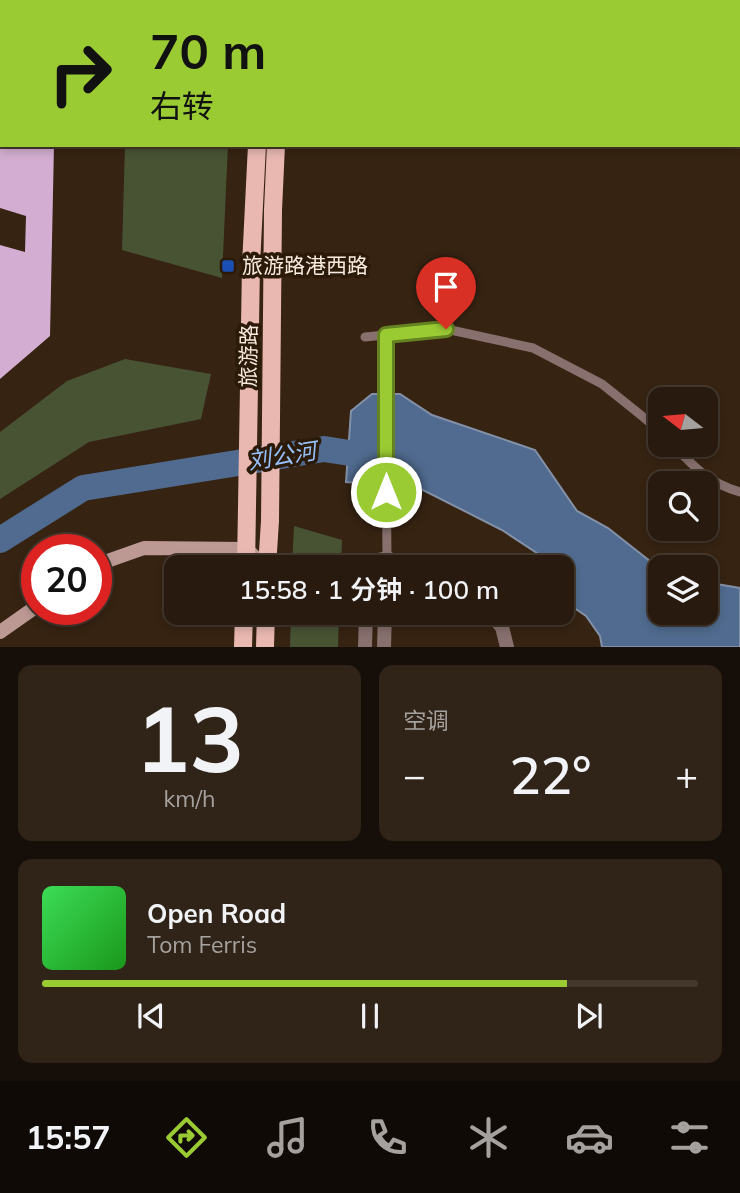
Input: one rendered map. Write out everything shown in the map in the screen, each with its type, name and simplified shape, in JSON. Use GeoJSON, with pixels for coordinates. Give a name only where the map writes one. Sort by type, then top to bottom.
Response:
{"type":"FeatureCollection","features":[{"type":"Feature","properties":{"kind":"main road","name":"旅游路"},"geometry":{"type":"LineString","coordinates":[[246,555],[251,265],[257,147]]}},
{"type":"Feature","properties":{"kind":"main road","name":"旅游路"},"geometry":{"type":"LineString","coordinates":[[267,555],[270,521],[276,147]]}},
{"type":"Feature","properties":{"kind":"main road"},"geometry":{"type":"LineString","coordinates":[[243,647],[244,625]]}},
{"type":"Feature","properties":{"kind":"main road"},"geometry":{"type":"LineString","coordinates":[[265,647],[266,625]]}},
{"type":"Feature","properties":{"kind":"street"},"geometry":{"type":"LineString","coordinates":[[112,559],[144,548],[215,555]]}},
{"type":"Feature","properties":{"kind":"street"},"geometry":{"type":"LineString","coordinates":[[0,632],[21,617]]}},
{"type":"Feature","properties":{"kind":"street"},"geometry":{"type":"LineString","coordinates":[[365,647],[366,625]]}},
{"type":"Feature","properties":{"kind":"street"},"geometry":{"type":"LineString","coordinates":[[384,647],[385,625]]}},
{"type":"Feature","properties":{"kind":"street"},"geometry":{"type":"LineString","coordinates":[[500,625],[507,647]]}},
{"type":"Feature","properties":{"kind":"lane"},"geometry":{"type":"LineString","coordinates":[[365,337],[446,329],[533,348],[602,384],[648,421]]}},
{"type":"Feature","properties":{"kind":"lane"},"geometry":{"type":"LineString","coordinates":[[386,335],[387,555]]}},
{"type":"Feature","properties":{"kind":"lane"},"geometry":{"type":"LineString","coordinates":[[685,457],[698,471],[740,492]]}},
{"type":"Feature","properties":{"kind":"green space"},"geometry":{"type":"Polygon","coordinates":[[[125,147],[228,147],[222,278],[122,250],[125,147]]]}},
{"type":"Feature","properties":{"kind":"green space"},"geometry":{"type":"Polygon","coordinates":[[[125,359],[211,374],[201,419],[89,442],[0,499],[0,432],[67,381],[125,359]]]}},
{"type":"Feature","properties":{"kind":"green space"},"geometry":{"type":"Polygon","coordinates":[[[294,526],[342,540],[341,555],[293,555],[294,526]]]}},
{"type":"Feature","properties":{"kind":"green space"},"geometry":{"type":"Polygon","coordinates":[[[291,625],[339,625],[338,647],[290,647],[291,625]]]}},
{"type":"Feature","properties":{"kind":"water"},"geometry":{"type":"Polygon","coordinates":[[[372,394],[400,394],[432,415],[535,450],[577,511],[608,528],[648,560],[648,625],[718,625],[718,584],[740,588],[740,647],[602,647],[600,636],[586,616],[574,608],[574,555],[540,555],[502,530],[417,487],[346,482],[351,411],[372,394]]]}},
{"type":"Feature","properties":{"kind":"building"},"geometry":{"type":"Polygon","coordinates":[[[0,147],[54,147],[50,336],[0,379],[0,245],[25,252],[26,216],[0,208],[0,147]]]}},
{"type":"Feature","properties":{"kind":"waterway","name":"刘公河"},"geometry":{"type":"LineString","coordinates":[[0,540],[83,488],[324,449],[382,458]]}},
{"type":"Feature","properties":{"kind":"place","name":"旅游路港西路"},"geometry":{"type":"Point","coordinates":[228,266]}},
{"type":"Feature","properties":{"kind":"route"},"geometry":{"type":"LineString","coordinates":[[386,492],[386,335],[446,329]]}}]}
